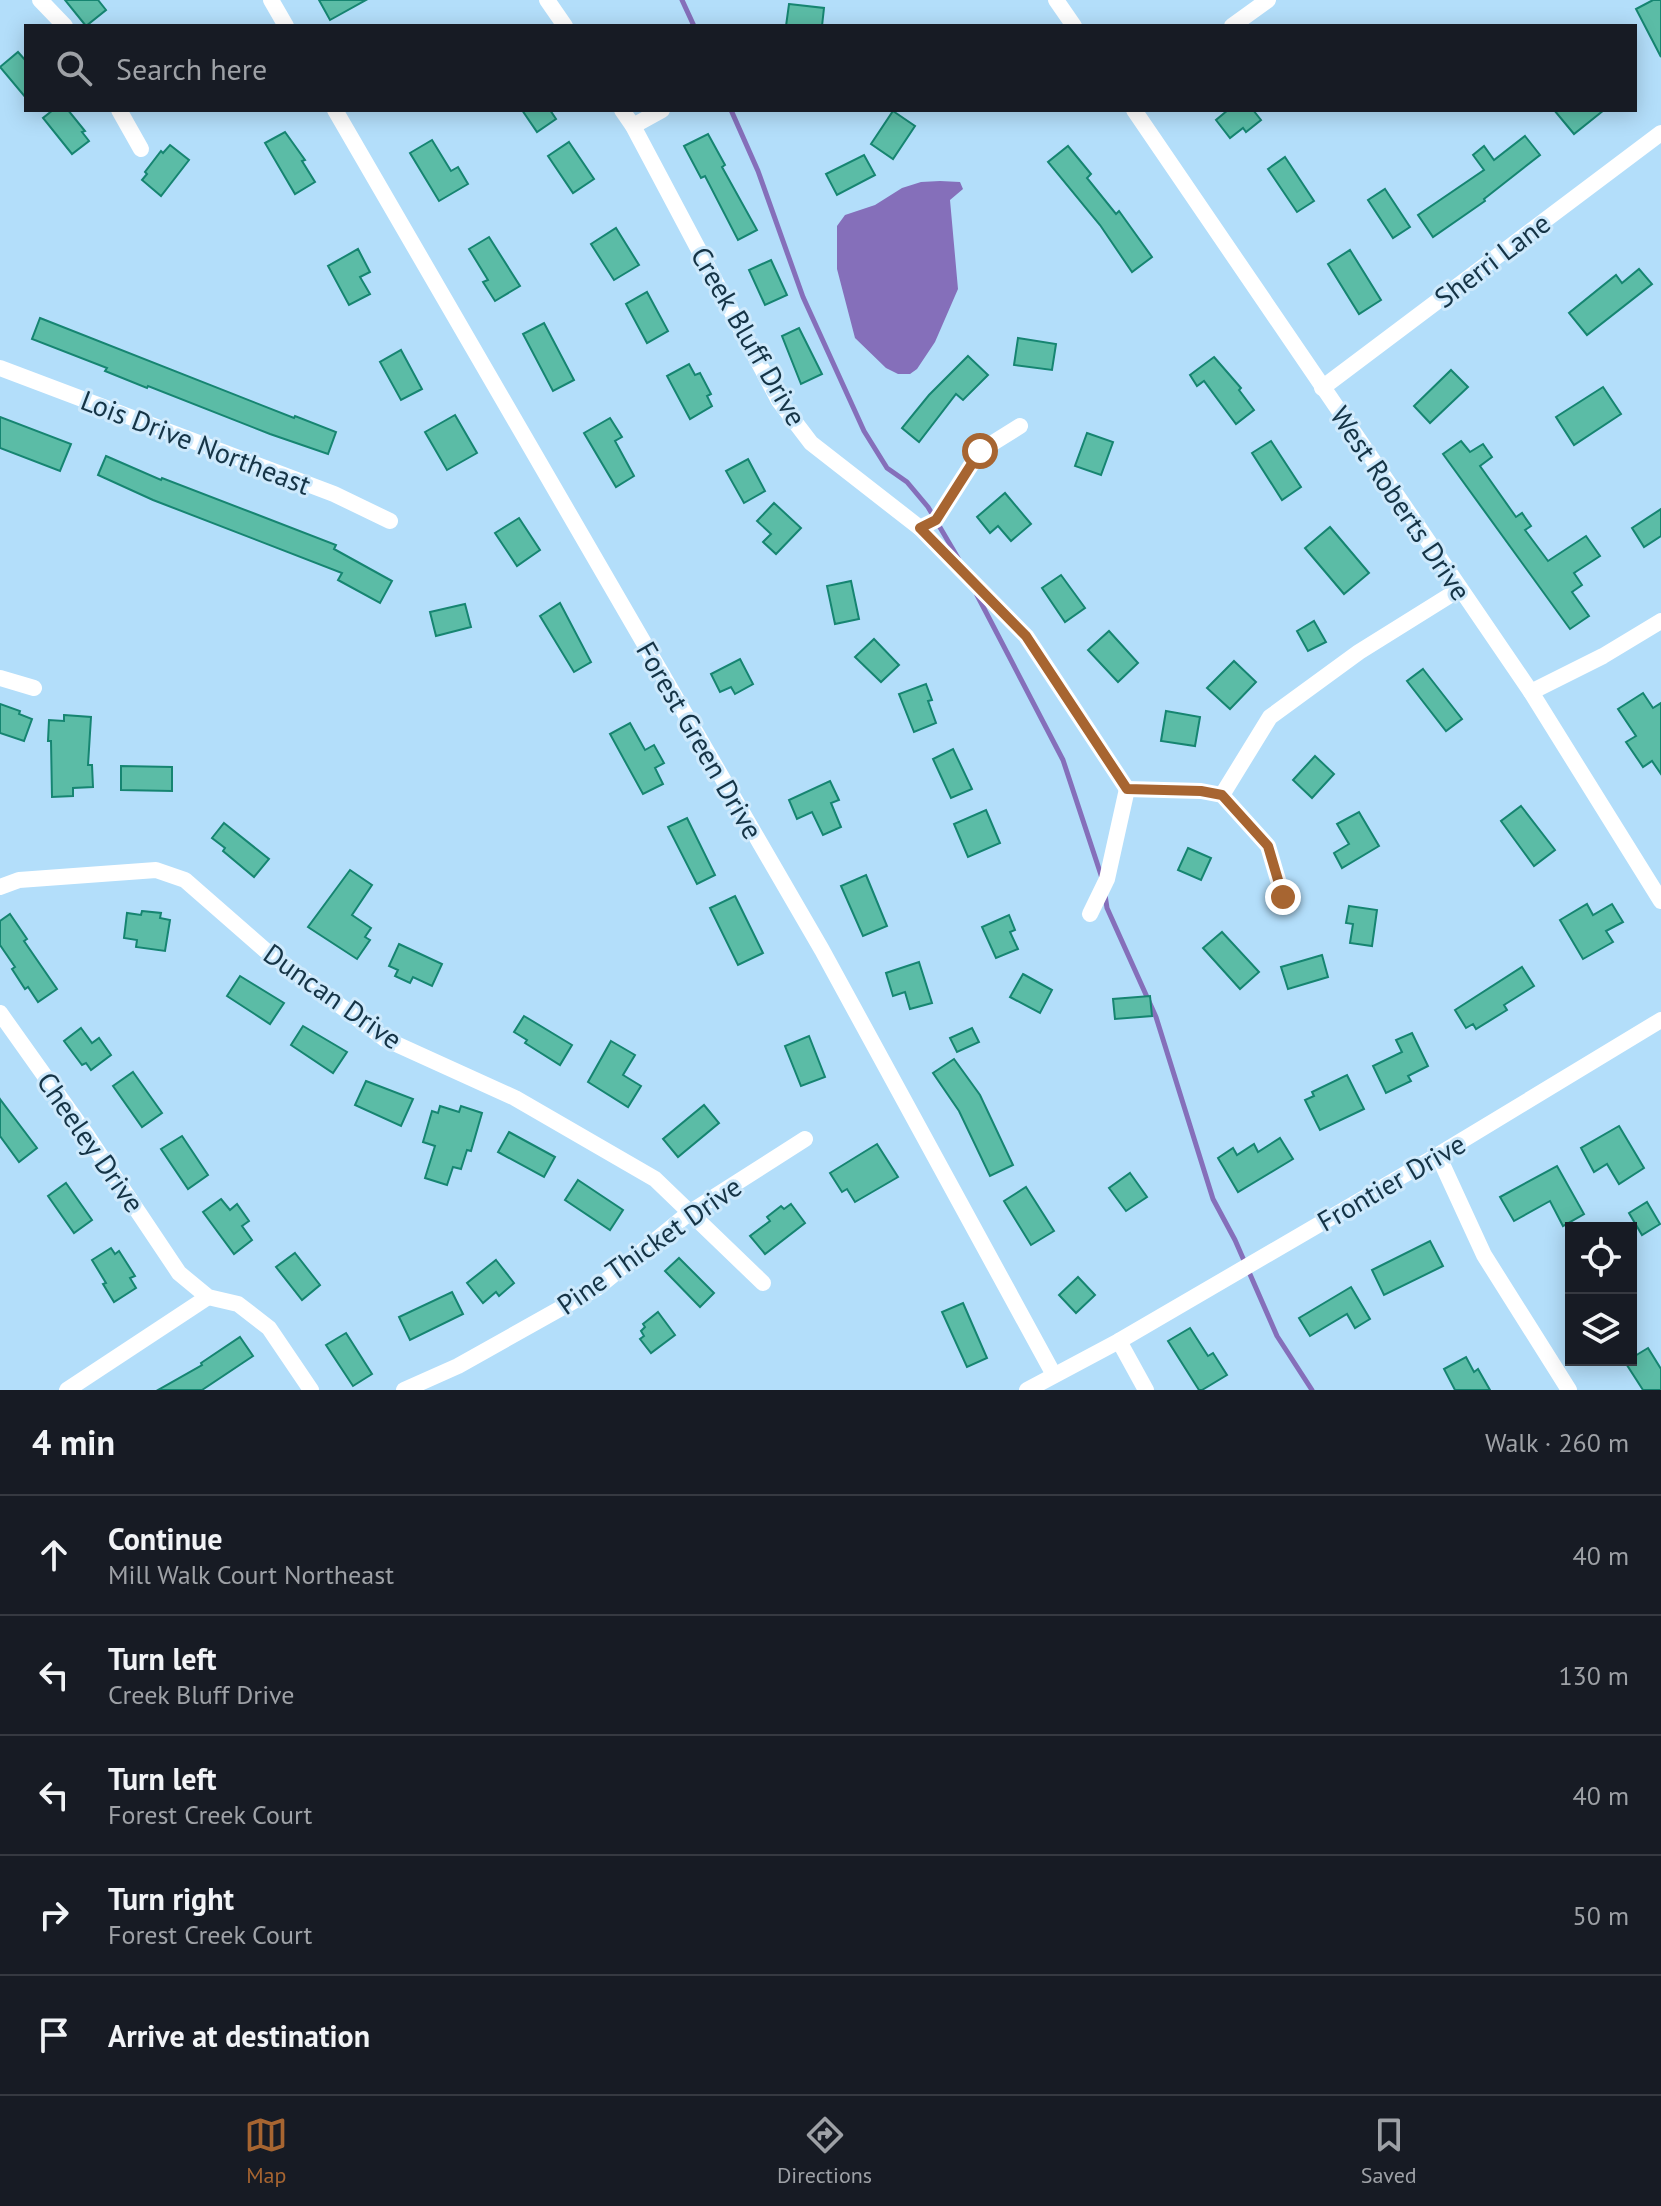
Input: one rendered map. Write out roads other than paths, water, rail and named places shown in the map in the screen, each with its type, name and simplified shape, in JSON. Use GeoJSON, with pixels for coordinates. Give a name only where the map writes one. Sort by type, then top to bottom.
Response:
{"type":"FeatureCollection","features":[{"type":"Feature","properties":{"kind":"street"},"geometry":{"type":"LineString","coordinates":[[40,0],[63,24]]}},
{"type":"Feature","properties":{"kind":"street"},"geometry":{"type":"LineString","coordinates":[[271,0],[285,24]]}},
{"type":"Feature","properties":{"kind":"street"},"geometry":{"type":"LineString","coordinates":[[547,0],[564,24]]}},
{"type":"Feature","properties":{"kind":"street"},"geometry":{"type":"LineString","coordinates":[[1056,0],[1073,24]]}},
{"type":"Feature","properties":{"kind":"street"},"geometry":{"type":"LineString","coordinates":[[1235,24],[1268,0]]}},
{"type":"Feature","properties":{"kind":"street"},"geometry":{"type":"LineString","coordinates":[[120,112],[141,149]]}},
{"type":"Feature","properties":{"kind":"street","name":"Forest Green Drive"},"geometry":{"type":"LineString","coordinates":[[336,112],[822,950],[1054,1375]]}},
{"type":"Feature","properties":{"kind":"street","name":"Creek Bluff Drive"},"geometry":{"type":"LineString","coordinates":[[623,112],[779,401],[811,443],[920,528],[1026,636],[1127,789]]}},
{"type":"Feature","properties":{"kind":"street"},"geometry":{"type":"LineString","coordinates":[[633,126],[658,112]]}},
{"type":"Feature","properties":{"kind":"street","name":"West Roberts Drive"},"geometry":{"type":"LineString","coordinates":[[1135,112],[1531,692],[1661,901]]}},
{"type":"Feature","properties":{"kind":"street","name":"Sherri Lane"},"geometry":{"type":"LineString","coordinates":[[1322,388],[1661,133]]}},
{"type":"Feature","properties":{"kind":"street","name":"Lois Drive Northeast"},"geometry":{"type":"LineString","coordinates":[[0,368],[334,494],[390,521]]}},
{"type":"Feature","properties":{"kind":"street"},"geometry":{"type":"LineString","coordinates":[[920,528],[936,520],[980,451],[1020,426]]}},
{"type":"Feature","properties":{"kind":"street"},"geometry":{"type":"LineString","coordinates":[[1222,795],[1270,717],[1359,652],[1460,589]]}},
{"type":"Feature","properties":{"kind":"street"},"geometry":{"type":"LineString","coordinates":[[1531,692],[1603,656],[1661,621]]}},
{"type":"Feature","properties":{"kind":"street"},"geometry":{"type":"LineString","coordinates":[[0,678],[34,688]]}},
{"type":"Feature","properties":{"kind":"street"},"geometry":{"type":"LineString","coordinates":[[1090,914],[1107,879],[1127,789],[1201,791],[1222,795],[1268,846],[1283,897]]}},
{"type":"Feature","properties":{"kind":"street","name":"Duncan Drive"},"geometry":{"type":"LineString","coordinates":[[0,887],[19,880],[156,870],[185,880],[265,950],[385,1039],[527,1105],[655,1179],[763,1283]]}},
{"type":"Feature","properties":{"kind":"street","name":"Cheeley Drive"},"geometry":{"type":"LineString","coordinates":[[0,1013],[179,1273],[208,1297]]}},
{"type":"Feature","properties":{"kind":"street","name":"Frontier Drive"},"geometry":{"type":"LineString","coordinates":[[1054,1375],[1119,1341],[1438,1155],[1661,1020]]}},
{"type":"Feature","properties":{"kind":"street","name":"Pine Thicket Drive"},"geometry":{"type":"LineString","coordinates":[[404,1390],[458,1366],[597,1288],[689,1213],[805,1139]]}},
{"type":"Feature","properties":{"kind":"street"},"geometry":{"type":"LineString","coordinates":[[1438,1155],[1484,1255],[1569,1390]]}},
{"type":"Feature","properties":{"kind":"street"},"geometry":{"type":"LineString","coordinates":[[67,1390],[208,1297],[238,1304],[269,1328],[311,1390]]}},
{"type":"Feature","properties":{"kind":"street"},"geometry":{"type":"LineString","coordinates":[[1119,1341],[1146,1390]]}},
{"type":"Feature","properties":{"kind":"street"},"geometry":{"type":"LineString","coordinates":[[1027,1390],[1054,1375]]}},
{"type":"Feature","properties":{"kind":"waterway"},"geometry":{"type":"LineString","coordinates":[[682,0],[693,24]]}},
{"type":"Feature","properties":{"kind":"waterway"},"geometry":{"type":"LineString","coordinates":[[732,112],[758,171],[803,297],[864,431],[887,468],[907,482],[928,507],[958,558]]}},
{"type":"Feature","properties":{"kind":"waterway"},"geometry":{"type":"LineString","coordinates":[[977,595],[1063,760],[1102,878]]}},
{"type":"Feature","properties":{"kind":"waterway"},"geometry":{"type":"LineString","coordinates":[[1105,895],[1107,908],[1156,1017],[1213,1199],[1235,1240],[1277,1336],[1312,1390]]}}]}
